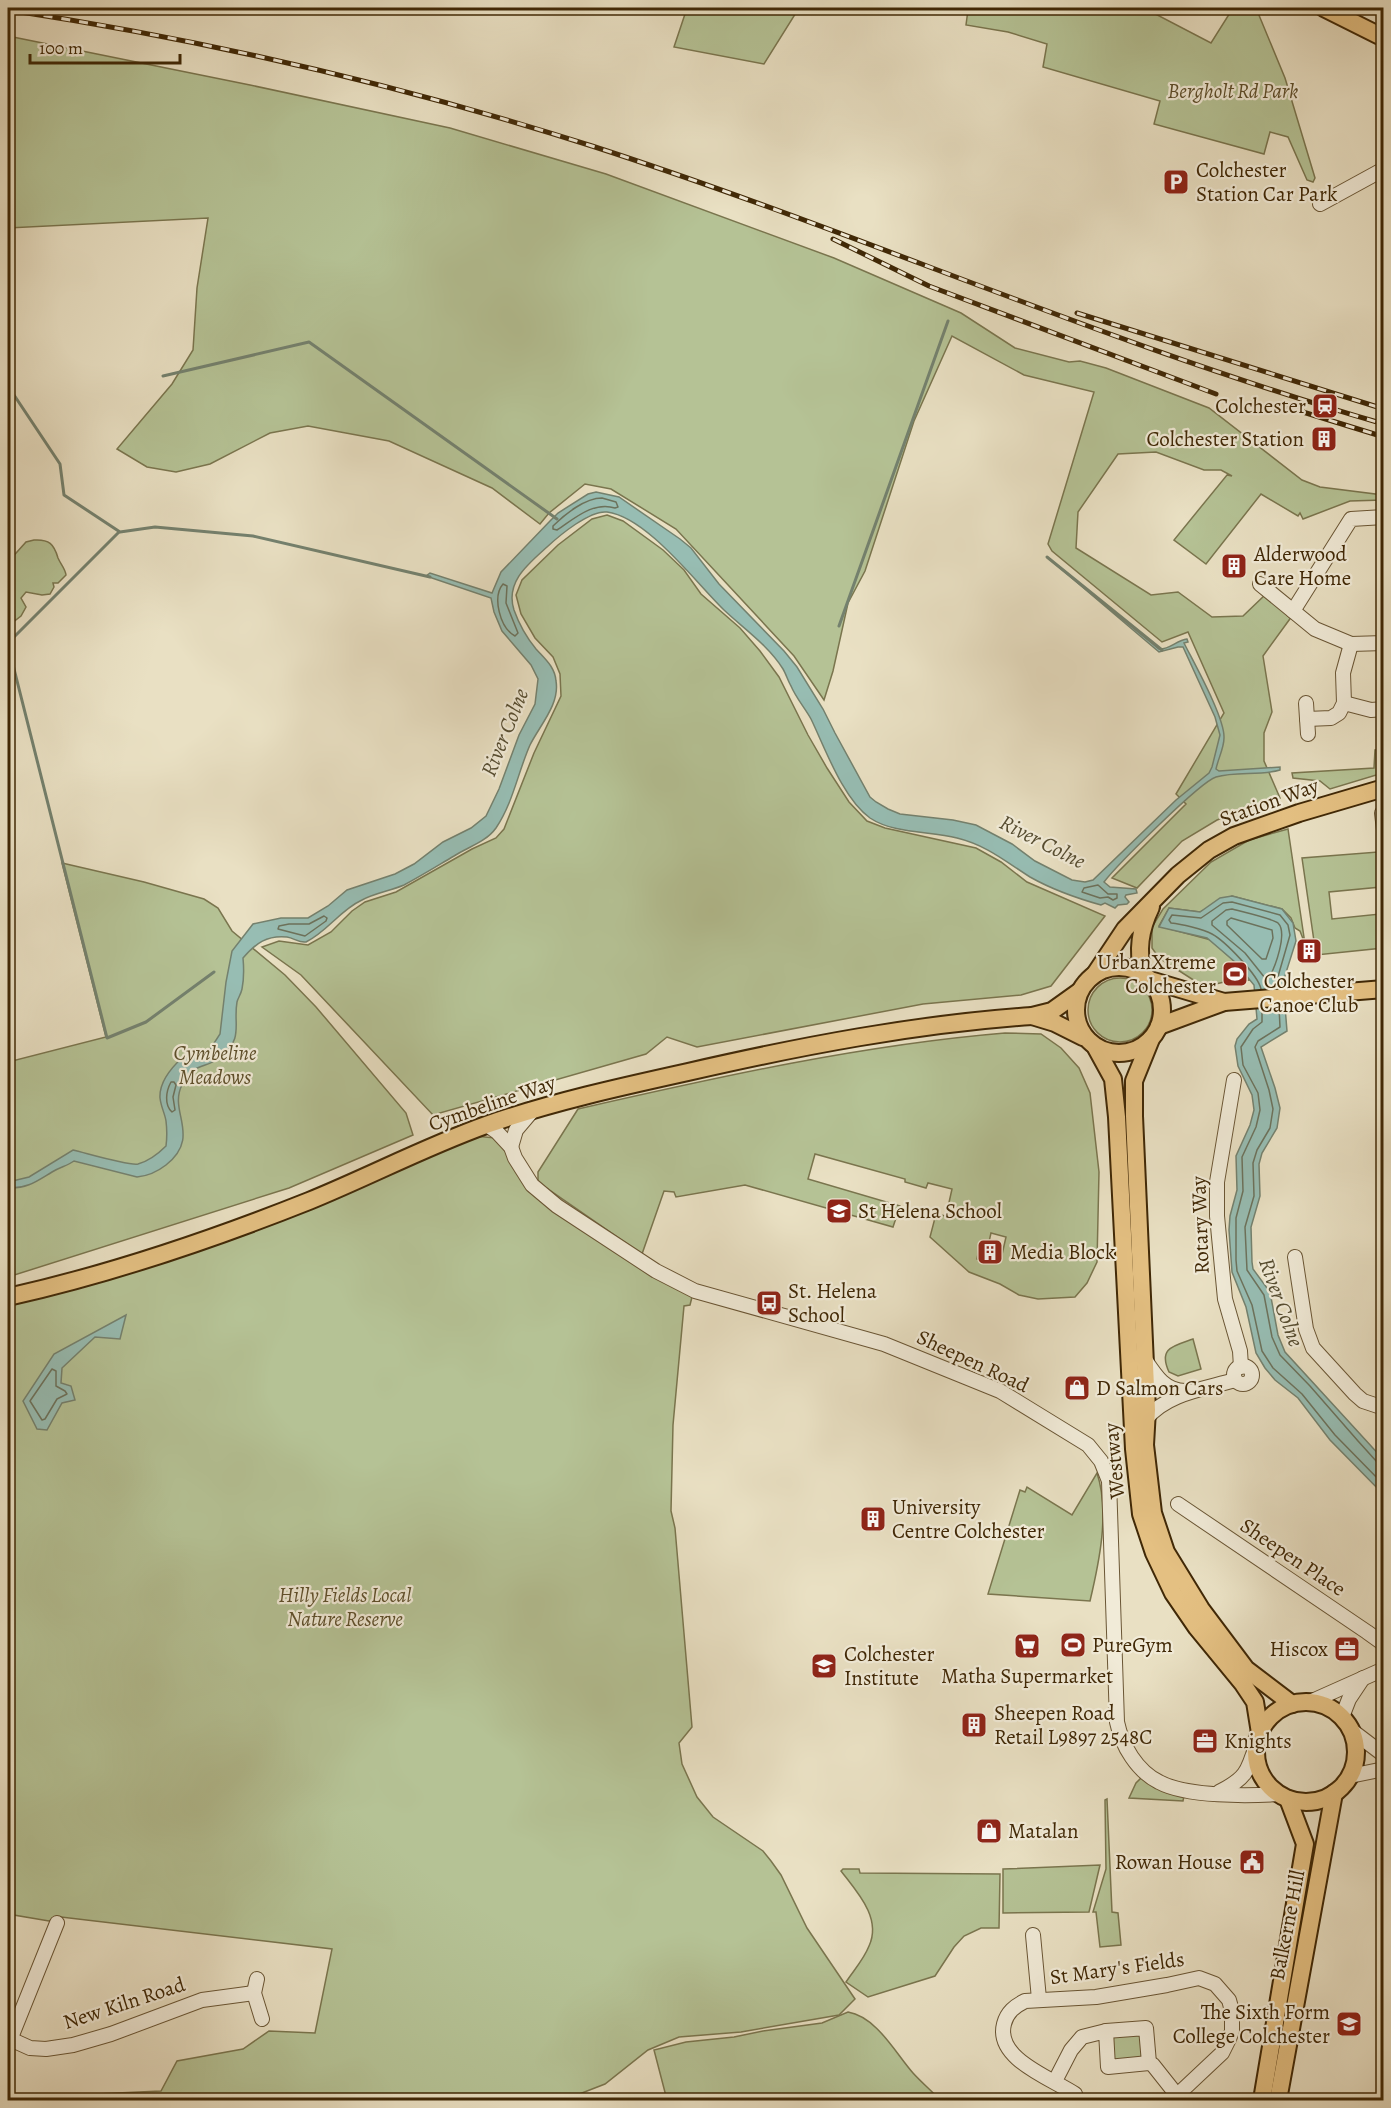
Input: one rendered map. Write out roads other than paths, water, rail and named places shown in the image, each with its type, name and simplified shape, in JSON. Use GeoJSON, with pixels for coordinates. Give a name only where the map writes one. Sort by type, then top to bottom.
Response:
{"type":"FeatureCollection","features":[{"type":"Feature","properties":{"kind":"main road"},"geometry":{"type":"LineString","coordinates":[[1324,8],[1383,38]]}},
{"type":"Feature","properties":{"kind":"main road","name":"Station Way"},"geometry":{"type":"LineString","coordinates":[[1095,974],[1125,929],[1178,875],[1209,850],[1234,836],[1299,813],[1383,788]]}},
{"type":"Feature","properties":{"kind":"main road","name":"Station Way"},"geometry":{"type":"LineString","coordinates":[[1146,977],[1139,958],[1139,948],[1143,923],[1154,901]]}},
{"type":"Feature","properties":{"kind":"main road"},"geometry":{"type":"LineString","coordinates":[[1139,948],[1152,968],[1192,992]]}},
{"type":"Feature","properties":{"kind":"main road"},"geometry":{"type":"LineString","coordinates":[[1032,1017],[1052,1011],[1080,991],[1095,974],[1106,969],[1121,967],[1224,1002]]}},
{"type":"Feature","properties":{"kind":"main road"},"geometry":{"type":"LineString","coordinates":[[1146,977],[1157,989],[1161,1001],[1162,1011],[1155,1033]]}},
{"type":"Feature","properties":{"kind":"main road"},"geometry":{"type":"LineString","coordinates":[[1032,1017],[1055,1023],[1109,1052],[1127,1053],[1144,1045],[1155,1033],[1196,1012],[1224,1002],[1383,989]]}},
{"type":"Feature","properties":{"kind":"main road"},"geometry":{"type":"LineString","coordinates":[[1080,991],[1076,1014],[1090,1042]]}},
{"type":"Feature","properties":{"kind":"main road"},"geometry":{"type":"LineString","coordinates":[[1143,1060],[1163,1037],[1196,1012]]}},
{"type":"Feature","properties":{"kind":"main road","name":"Cymbeline Way"},"geometry":{"type":"LineString","coordinates":[[8,1297],[123,1267],[213,1238],[311,1200],[446,1140],[533,1110],[715,1066],[876,1034],[1032,1017]]}},
{"type":"Feature","properties":{"kind":"main road","name":"Westway"},"geometry":{"type":"LineString","coordinates":[[1155,1033],[1134,1081],[1145,1445],[1153,1513],[1166,1552],[1202,1609],[1246,1670],[1292,1704]]}},
{"type":"Feature","properties":{"kind":"main road","name":"Westway"},"geometry":{"type":"LineString","coordinates":[[1090,1042],[1113,1079],[1118,1117],[1134,1449],[1141,1514],[1154,1553],[1173,1593],[1197,1628],[1255,1702],[1258,1739]]}},
{"type":"Feature","properties":{"kind":"main road"},"geometry":{"type":"LineString","coordinates":[[1310,1702],[1326,1707],[1346,1723],[1356,1754],[1350,1776],[1334,1793],[1311,1802],[1284,1796],[1266,1782],[1260,1772],[1257,1761],[1258,1739],[1273,1714],[1292,1704],[1310,1702]]}},
{"type":"Feature","properties":{"kind":"main road","name":"Balkerne Hill"},"geometry":{"type":"LineString","coordinates":[[1278,2100],[1334,1793]]}},
{"type":"Feature","properties":{"kind":"main road","name":"Balkerne Hill"},"geometry":{"type":"LineString","coordinates":[[1262,2100],[1305,1844],[1284,1796]]}},
{"type":"Feature","properties":{"kind":"street"},"geometry":{"type":"LineString","coordinates":[[1320,204],[1383,169]]}},
{"type":"Feature","properties":{"kind":"street"},"geometry":{"type":"LineString","coordinates":[[1293,611],[1351,519],[1383,517]]}},
{"type":"Feature","properties":{"kind":"street"},"geometry":{"type":"LineString","coordinates":[[1260,584],[1315,629],[1351,644],[1383,643]]}},
{"type":"Feature","properties":{"kind":"street"},"geometry":{"type":"LineString","coordinates":[[1307,719],[1331,718],[1344,704],[1343,673],[1351,644]]}},
{"type":"Feature","properties":{"kind":"street"},"geometry":{"type":"LineString","coordinates":[[1306,703],[1308,734]]}},
{"type":"Feature","properties":{"kind":"street"},"geometry":{"type":"LineString","coordinates":[[1344,704],[1371,710],[1383,709]]}},
{"type":"Feature","properties":{"kind":"street"},"geometry":{"type":"LineString","coordinates":[[1382,813],[1383,830]]}},
{"type":"Feature","properties":{"kind":"street","name":"Rotary Way"},"geometry":{"type":"LineString","coordinates":[[1198,1390],[1236,1376],[1240,1351],[1224,1299],[1217,1216],[1217,1182],[1233,1080]]}},
{"type":"Feature","properties":{"kind":"street"},"geometry":{"type":"LineString","coordinates":[[511,1147],[516,1130],[533,1110]]}},
{"type":"Feature","properties":{"kind":"street","name":"Sheepen Road"},"geometry":{"type":"LineString","coordinates":[[487,1125],[511,1147],[515,1158],[532,1185],[557,1206],[659,1273],[695,1291],[884,1344],[960,1374],[1000,1391],[1088,1445],[1101,1461],[1109,1481],[1118,1729],[1128,1753],[1142,1769],[1160,1783],[1185,1791],[1284,1796]]}},
{"type":"Feature","properties":{"kind":"street"},"geometry":{"type":"LineString","coordinates":[[1295,1257],[1306,1329],[1314,1347],[1355,1394],[1363,1401],[1383,1408]]}},
{"type":"Feature","properties":{"kind":"street"},"geometry":{"type":"LineString","coordinates":[[1144,1358],[1161,1382],[1169,1388],[1180,1391],[1198,1390]]}},
{"type":"Feature","properties":{"kind":"street"},"geometry":{"type":"LineString","coordinates":[[1146,1419],[1154,1408],[1198,1390]]}},
{"type":"Feature","properties":{"kind":"street","name":"Sheepen Place"},"geometry":{"type":"LineString","coordinates":[[1178,1504],[1367,1632],[1383,1646]]}},
{"type":"Feature","properties":{"kind":"street"},"geometry":{"type":"LineString","coordinates":[[1310,1702],[1383,1669]]}},
{"type":"Feature","properties":{"kind":"street"},"geometry":{"type":"LineString","coordinates":[[1363,1678],[1349,1699],[1346,1723],[1383,1755]]}},
{"type":"Feature","properties":{"kind":"street"},"geometry":{"type":"LineString","coordinates":[[1217,1793],[1236,1784],[1249,1768],[1258,1739]]}},
{"type":"Feature","properties":{"kind":"street"},"geometry":{"type":"LineString","coordinates":[[1350,1776],[1383,1769]]}},
{"type":"Feature","properties":{"kind":"street"},"geometry":{"type":"LineString","coordinates":[[9,2042],[54,1949],[57,1923]]}},
{"type":"Feature","properties":{"kind":"street"},"geometry":{"type":"LineString","coordinates":[[1033,1935],[1029,1954],[1039,2000]]}},
{"type":"Feature","properties":{"kind":"street","name":"St Mary's Fields"},"geometry":{"type":"LineString","coordinates":[[1077,2100],[1075,2094],[1015,2058],[1006,2046],[1003,2028],[1010,2011],[1015,2006],[1026,2001],[1096,1997],[1199,1978],[1215,1984],[1229,2000],[1232,2011],[1232,2031],[1222,2053],[1174,2097]]}},
{"type":"Feature","properties":{"kind":"street"},"geometry":{"type":"LineString","coordinates":[[258,1979],[254,1993],[262,2019]]}},
{"type":"Feature","properties":{"kind":"street","name":"New Kiln Road"},"geometry":{"type":"LineString","coordinates":[[9,2042],[30,2048],[46,2049],[73,2044],[111,2034],[202,2000],[254,1993]]}},
{"type":"Feature","properties":{"kind":"street"},"geometry":{"type":"LineString","coordinates":[[1055,2081],[1071,2050],[1082,2037],[1106,2031],[1146,2028],[1149,2063]]}},
{"type":"Feature","properties":{"kind":"street"},"geometry":{"type":"LineString","coordinates":[[1106,2031],[1108,2067],[1149,2063],[1153,2065],[1174,2097]]}},
{"type":"Feature","properties":{"kind":"water"},"geometry":{"type":"Polygon","coordinates":[[[596,492],[619,497],[691,548],[719,584],[797,667],[823,709],[870,797],[900,814],[976,825],[1012,844],[1035,861],[1072,880],[1085,882],[1093,880],[1176,800],[1209,773],[1220,735],[1215,717],[1183,647],[1159,652],[1047,557],[1159,649],[1187,639],[1188,642],[1184,643],[1208,690],[1223,729],[1224,742],[1216,769],[1219,771],[1280,767],[1280,770],[1232,774],[1216,777],[1207,782],[1177,808],[1104,882],[1110,887],[1136,889],[1137,893],[1126,895],[1129,902],[1127,904],[1118,905],[1115,908],[1105,903],[1101,905],[1065,893],[1039,882],[995,854],[967,841],[901,830],[879,823],[870,818],[851,799],[811,719],[795,695],[783,669],[771,653],[724,610],[654,538],[622,517],[600,512],[567,530],[526,567],[515,582],[512,600],[514,610],[529,640],[552,667],[556,690],[552,706],[530,745],[507,808],[492,833],[482,841],[404,885],[354,904],[306,942],[287,937],[274,937],[257,944],[243,958],[242,991],[237,1002],[236,1031],[233,1043],[221,1057],[191,1072],[182,1085],[179,1105],[182,1144],[166,1165],[149,1175],[137,1177],[74,1161],[32,1184],[8,1188],[8,1182],[29,1177],[73,1150],[133,1164],[142,1163],[157,1154],[166,1146],[166,1121],[160,1098],[164,1081],[183,1057],[193,1057],[209,1051],[220,1034],[232,951],[253,924],[281,918],[308,918],[328,906],[347,890],[395,874],[414,864],[443,842],[471,828],[486,816],[499,789],[519,735],[535,704],[538,679],[531,665],[502,631],[491,598],[426,576],[430,573],[492,593],[501,572],[558,513],[588,494],[596,492]]]}},
{"type":"Feature","properties":{"kind":"water"},"geometry":{"type":"Polygon","coordinates":[[[1232,896],[1282,909],[1293,923],[1296,941],[1283,982],[1287,1031],[1261,1047],[1280,1108],[1277,1128],[1262,1153],[1259,1164],[1260,1196],[1251,1227],[1253,1269],[1270,1292],[1278,1335],[1285,1352],[1383,1459],[1383,1494],[1330,1440],[1298,1398],[1275,1380],[1265,1368],[1256,1353],[1246,1307],[1232,1272],[1229,1230],[1237,1190],[1236,1156],[1254,1110],[1252,1095],[1238,1066],[1235,1046],[1237,1039],[1249,1024],[1257,1019],[1254,985],[1235,962],[1207,938],[1159,927],[1169,908],[1200,912],[1220,898],[1232,896]]]}},
{"type":"Feature","properties":{"kind":"water"},"geometry":{"type":"Polygon","coordinates":[[[126,1315],[120,1339],[95,1337],[62,1368],[61,1383],[71,1386],[75,1400],[62,1403],[47,1430],[37,1429],[23,1401],[54,1354],[126,1315]]]}},
{"type":"Feature","properties":{"kind":"waterway"},"geometry":{"type":"LineString","coordinates":[[839,626],[948,321]]}},
{"type":"Feature","properties":{"kind":"waterway"},"geometry":{"type":"LineString","coordinates":[[163,376],[309,342],[557,519]]}},
{"type":"Feature","properties":{"kind":"waterway"},"geometry":{"type":"LineString","coordinates":[[8,386],[60,464],[64,495],[120,532],[155,527],[253,536],[430,577]]}},
{"type":"Feature","properties":{"kind":"waterway"},"geometry":{"type":"LineString","coordinates":[[8,643],[119,532]]}},
{"type":"Feature","properties":{"kind":"waterway"},"geometry":{"type":"LineString","coordinates":[[1047,557],[1162,650]]}},
{"type":"Feature","properties":{"kind":"waterway"},"geometry":{"type":"LineString","coordinates":[[8,645],[107,1038],[146,1022],[214,972]]}},
{"type":"Feature","properties":{"kind":"railway"},"geometry":{"type":"LineString","coordinates":[[8,10],[156,35],[303,66],[520,124],[691,179],[1184,360],[1384,424]]}},
{"type":"Feature","properties":{"kind":"railway"},"geometry":{"type":"LineString","coordinates":[[833,239],[929,286],[1216,394]]}},
{"type":"Feature","properties":{"kind":"railway"},"geometry":{"type":"LineString","coordinates":[[1077,313],[1384,409]]}},
{"type":"Feature","properties":{"kind":"railway"},"geometry":{"type":"LineString","coordinates":[[1277,404],[1384,437]]}},
{"type":"Feature","properties":{"kind":"place","name":"Colchester Station Car Park"},"geometry":{"type":"Point","coordinates":[1176,182]}},
{"type":"Feature","properties":{"kind":"place","name":"Colchester"},"geometry":{"type":"Point","coordinates":[1325,406]}},
{"type":"Feature","properties":{"kind":"place","name":"Colchester Station"},"geometry":{"type":"Point","coordinates":[1324,439]}},
{"type":"Feature","properties":{"kind":"place","name":"Alderwood Care Home"},"geometry":{"type":"Point","coordinates":[1234,566]}},
{"type":"Feature","properties":{"kind":"place","name":"Colchester Canoe Club"},"geometry":{"type":"Point","coordinates":[1309,951]}},
{"type":"Feature","properties":{"kind":"place","name":"UrbanXtreme Colchester"},"geometry":{"type":"Point","coordinates":[1235,974]}},
{"type":"Feature","properties":{"kind":"place","name":"St Helena School"},"geometry":{"type":"Point","coordinates":[839,1211]}},
{"type":"Feature","properties":{"kind":"place","name":"Media Block"},"geometry":{"type":"Point","coordinates":[990,1252]}},
{"type":"Feature","properties":{"kind":"place","name":"St. Helena School"},"geometry":{"type":"Point","coordinates":[769,1303]}},
{"type":"Feature","properties":{"kind":"place","name":"D Salmon Cars"},"geometry":{"type":"Point","coordinates":[1077,1388]}},
{"type":"Feature","properties":{"kind":"place","name":"University Centre Colchester"},"geometry":{"type":"Point","coordinates":[873,1519]}},
{"type":"Feature","properties":{"kind":"place","name":"PureGym"},"geometry":{"type":"Point","coordinates":[1073,1645]}},
{"type":"Feature","properties":{"kind":"place","name":"Matha Supermarket"},"geometry":{"type":"Point","coordinates":[1027,1646]}},
{"type":"Feature","properties":{"kind":"place","name":"Hiscox"},"geometry":{"type":"Point","coordinates":[1347,1649]}},
{"type":"Feature","properties":{"kind":"place","name":"Colchester Institute"},"geometry":{"type":"Point","coordinates":[824,1666]}},
{"type":"Feature","properties":{"kind":"place","name":"Sheepen Road Retail L9897 2548C"},"geometry":{"type":"Point","coordinates":[974,1725]}},
{"type":"Feature","properties":{"kind":"place","name":"Knights"},"geometry":{"type":"Point","coordinates":[1205,1741]}},
{"type":"Feature","properties":{"kind":"place","name":"Matalan"},"geometry":{"type":"Point","coordinates":[989,1831]}},
{"type":"Feature","properties":{"kind":"place","name":"Rowan House"},"geometry":{"type":"Point","coordinates":[1252,1862]}},
{"type":"Feature","properties":{"kind":"place","name":"The Sixth Form College Colchester"},"geometry":{"type":"Point","coordinates":[1349,2024]}},
{"type":"Feature","properties":{"kind":"park label","name":"Bergholt Rd Park"},"geometry":{"type":"Point","coordinates":[1233,91]}},
{"type":"Feature","properties":{"kind":"park label","name":"Cymbeline Meadows"},"geometry":{"type":"Point","coordinates":[215,1065]}},
{"type":"Feature","properties":{"kind":"park label","name":"Hilly Fields Local Nature Reserve"},"geometry":{"type":"Point","coordinates":[345,1607]}},
{"type":"Feature","properties":{"kind":"water label","name":"River Colne"},"geometry":{"type":"Point","coordinates":[504,732]}},
{"type":"Feature","properties":{"kind":"water label","name":"River Colne"},"geometry":{"type":"Point","coordinates":[1043,841]}},
{"type":"Feature","properties":{"kind":"water label","name":"River Colne"},"geometry":{"type":"Point","coordinates":[1282,1302]}}]}
